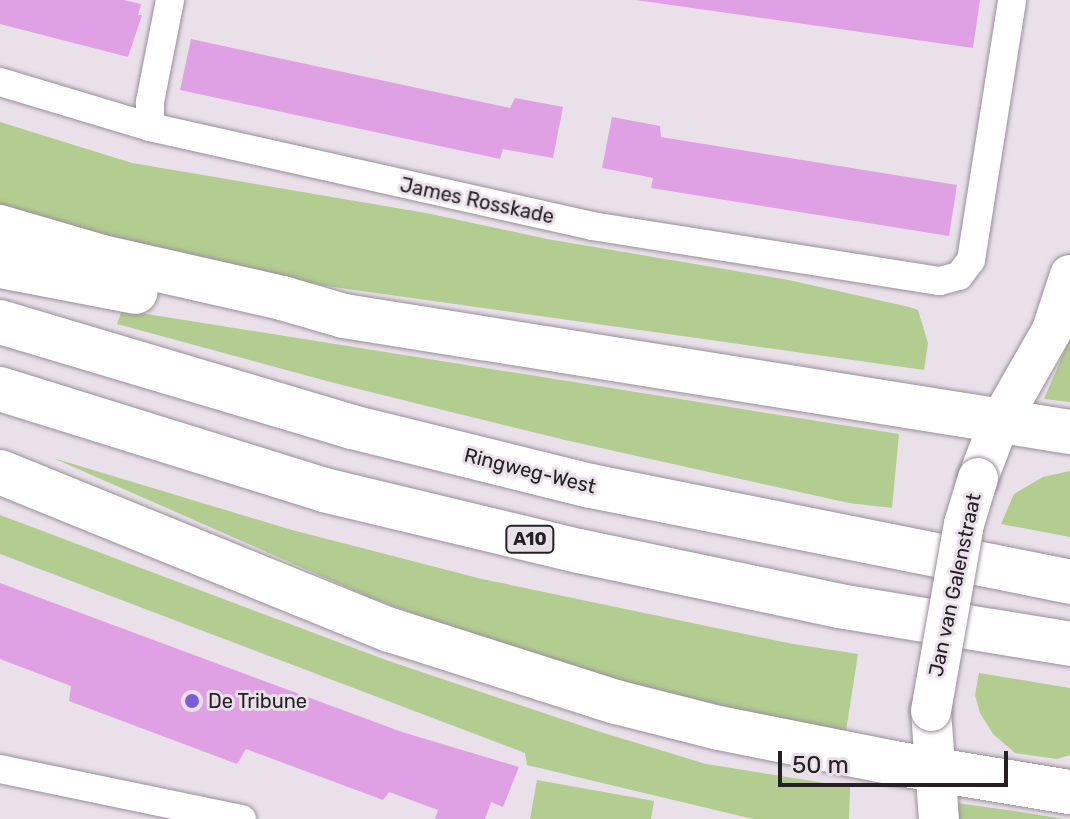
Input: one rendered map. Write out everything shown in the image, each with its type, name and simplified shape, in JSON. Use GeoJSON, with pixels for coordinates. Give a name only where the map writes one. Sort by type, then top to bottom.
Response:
{"type":"FeatureCollection","features":[{"type":"Feature","properties":{"kind":"highway"},"geometry":{"type":"LineString","coordinates":[[0,227],[102,257],[344,316],[1070,432]]}},
{"type":"Feature","properties":{"kind":"highway"},"geometry":{"type":"LineString","coordinates":[[0,266],[279,314],[344,316]]}},
{"type":"Feature","properties":{"kind":"highway","name":"Ringweg-West"},"geometry":{"type":"LineString","coordinates":[[0,322],[352,427],[591,486],[1070,582]]}},
{"type":"Feature","properties":{"kind":"highway","name":"A10"},"geometry":{"type":"LineString","coordinates":[[0,389],[324,490],[579,551],[839,606],[1070,644]]}},
{"type":"Feature","properties":{"kind":"highway"},"geometry":{"type":"LineString","coordinates":[[5,472],[390,630],[616,702],[719,728],[1070,792]]}},
{"type":"Feature","properties":{"kind":"main road","name":"Jan van Galenstraat"},"geometry":{"type":"LineString","coordinates":[[939,819],[931,711],[964,524],[999,423],[1052,330],[1070,275]]}},
{"type":"Feature","properties":{"kind":"street"},"geometry":{"type":"LineString","coordinates":[[150,127],[150,102],[170,0]]}},
{"type":"Feature","properties":{"kind":"street","name":"James Rosskade"},"geometry":{"type":"LineString","coordinates":[[0,82],[150,127],[592,226],[940,281],[959,276],[968,267],[973,250],[1012,0]]}},
{"type":"Feature","properties":{"kind":"street"},"geometry":{"type":"LineString","coordinates":[[0,769],[242,819]]}},
{"type":"Feature","properties":{"kind":"green space"},"geometry":{"type":"Polygon","coordinates":[[[0,122],[132,163],[789,280],[909,307],[918,310],[928,343],[924,370],[326,286],[125,247],[0,210],[0,122]]]}},
{"type":"Feature","properties":{"kind":"green space"},"geometry":{"type":"Polygon","coordinates":[[[122,310],[899,434],[892,508],[849,503],[565,440],[338,384],[117,324],[122,310]]]}},
{"type":"Feature","properties":{"kind":"green space"},"geometry":{"type":"Polygon","coordinates":[[[1070,340],[1070,402],[1044,399],[1068,343],[1070,340]]]}},
{"type":"Feature","properties":{"kind":"green space"},"geometry":{"type":"Polygon","coordinates":[[[53,458],[292,530],[482,579],[793,644],[858,654],[846,731],[718,706],[537,660],[369,597],[53,458]]]}},
{"type":"Feature","properties":{"kind":"green space"},"geometry":{"type":"Polygon","coordinates":[[[1070,471],[1070,537],[1001,524],[1014,494],[1043,477],[1070,471]]]}},
{"type":"Feature","properties":{"kind":"green space"},"geometry":{"type":"Polygon","coordinates":[[[0,515],[386,660],[594,730],[706,764],[850,787],[849,819],[753,819],[527,765],[525,753],[0,554],[0,515]]]}},
{"type":"Feature","properties":{"kind":"green space"},"geometry":{"type":"Polygon","coordinates":[[[979,673],[1070,688],[1070,755],[1057,759],[1015,753],[993,734],[980,713],[975,695],[979,673]]]}},
{"type":"Feature","properties":{"kind":"green space"},"geometry":{"type":"Polygon","coordinates":[[[537,780],[654,801],[651,819],[530,819],[537,780]]]}},
{"type":"Feature","properties":{"kind":"green space"},"geometry":{"type":"Polygon","coordinates":[[[949,802],[1021,812],[1064,819],[951,819],[949,802]]]}},
{"type":"Feature","properties":{"kind":"building"},"geometry":{"type":"Polygon","coordinates":[[[0,0],[124,0],[141,4],[138,15],[142,15],[128,57],[0,24],[0,0]]]}},
{"type":"Feature","properties":{"kind":"building"},"geometry":{"type":"Polygon","coordinates":[[[636,0],[980,0],[973,48],[636,0]]]}},
{"type":"Feature","properties":{"kind":"building"},"geometry":{"type":"Polygon","coordinates":[[[191,39],[510,108],[515,98],[563,107],[553,158],[503,149],[500,159],[180,90],[191,39]]]}},
{"type":"Feature","properties":{"kind":"building"},"geometry":{"type":"Polygon","coordinates":[[[612,117],[660,126],[661,137],[957,185],[949,236],[651,188],[653,178],[602,168],[612,117]]]}},
{"type":"Feature","properties":{"kind":"building","name":"De Tribune"},"geometry":{"type":"Polygon","coordinates":[[[0,583],[402,732],[519,767],[503,807],[491,802],[485,819],[435,819],[438,810],[389,792],[383,800],[246,749],[237,764],[69,701],[71,686],[0,659],[0,583]]]}},
{"type":"Feature","properties":{"kind":"place","name":"De Tribune"},"geometry":{"type":"Point","coordinates":[192,701]}}]}
